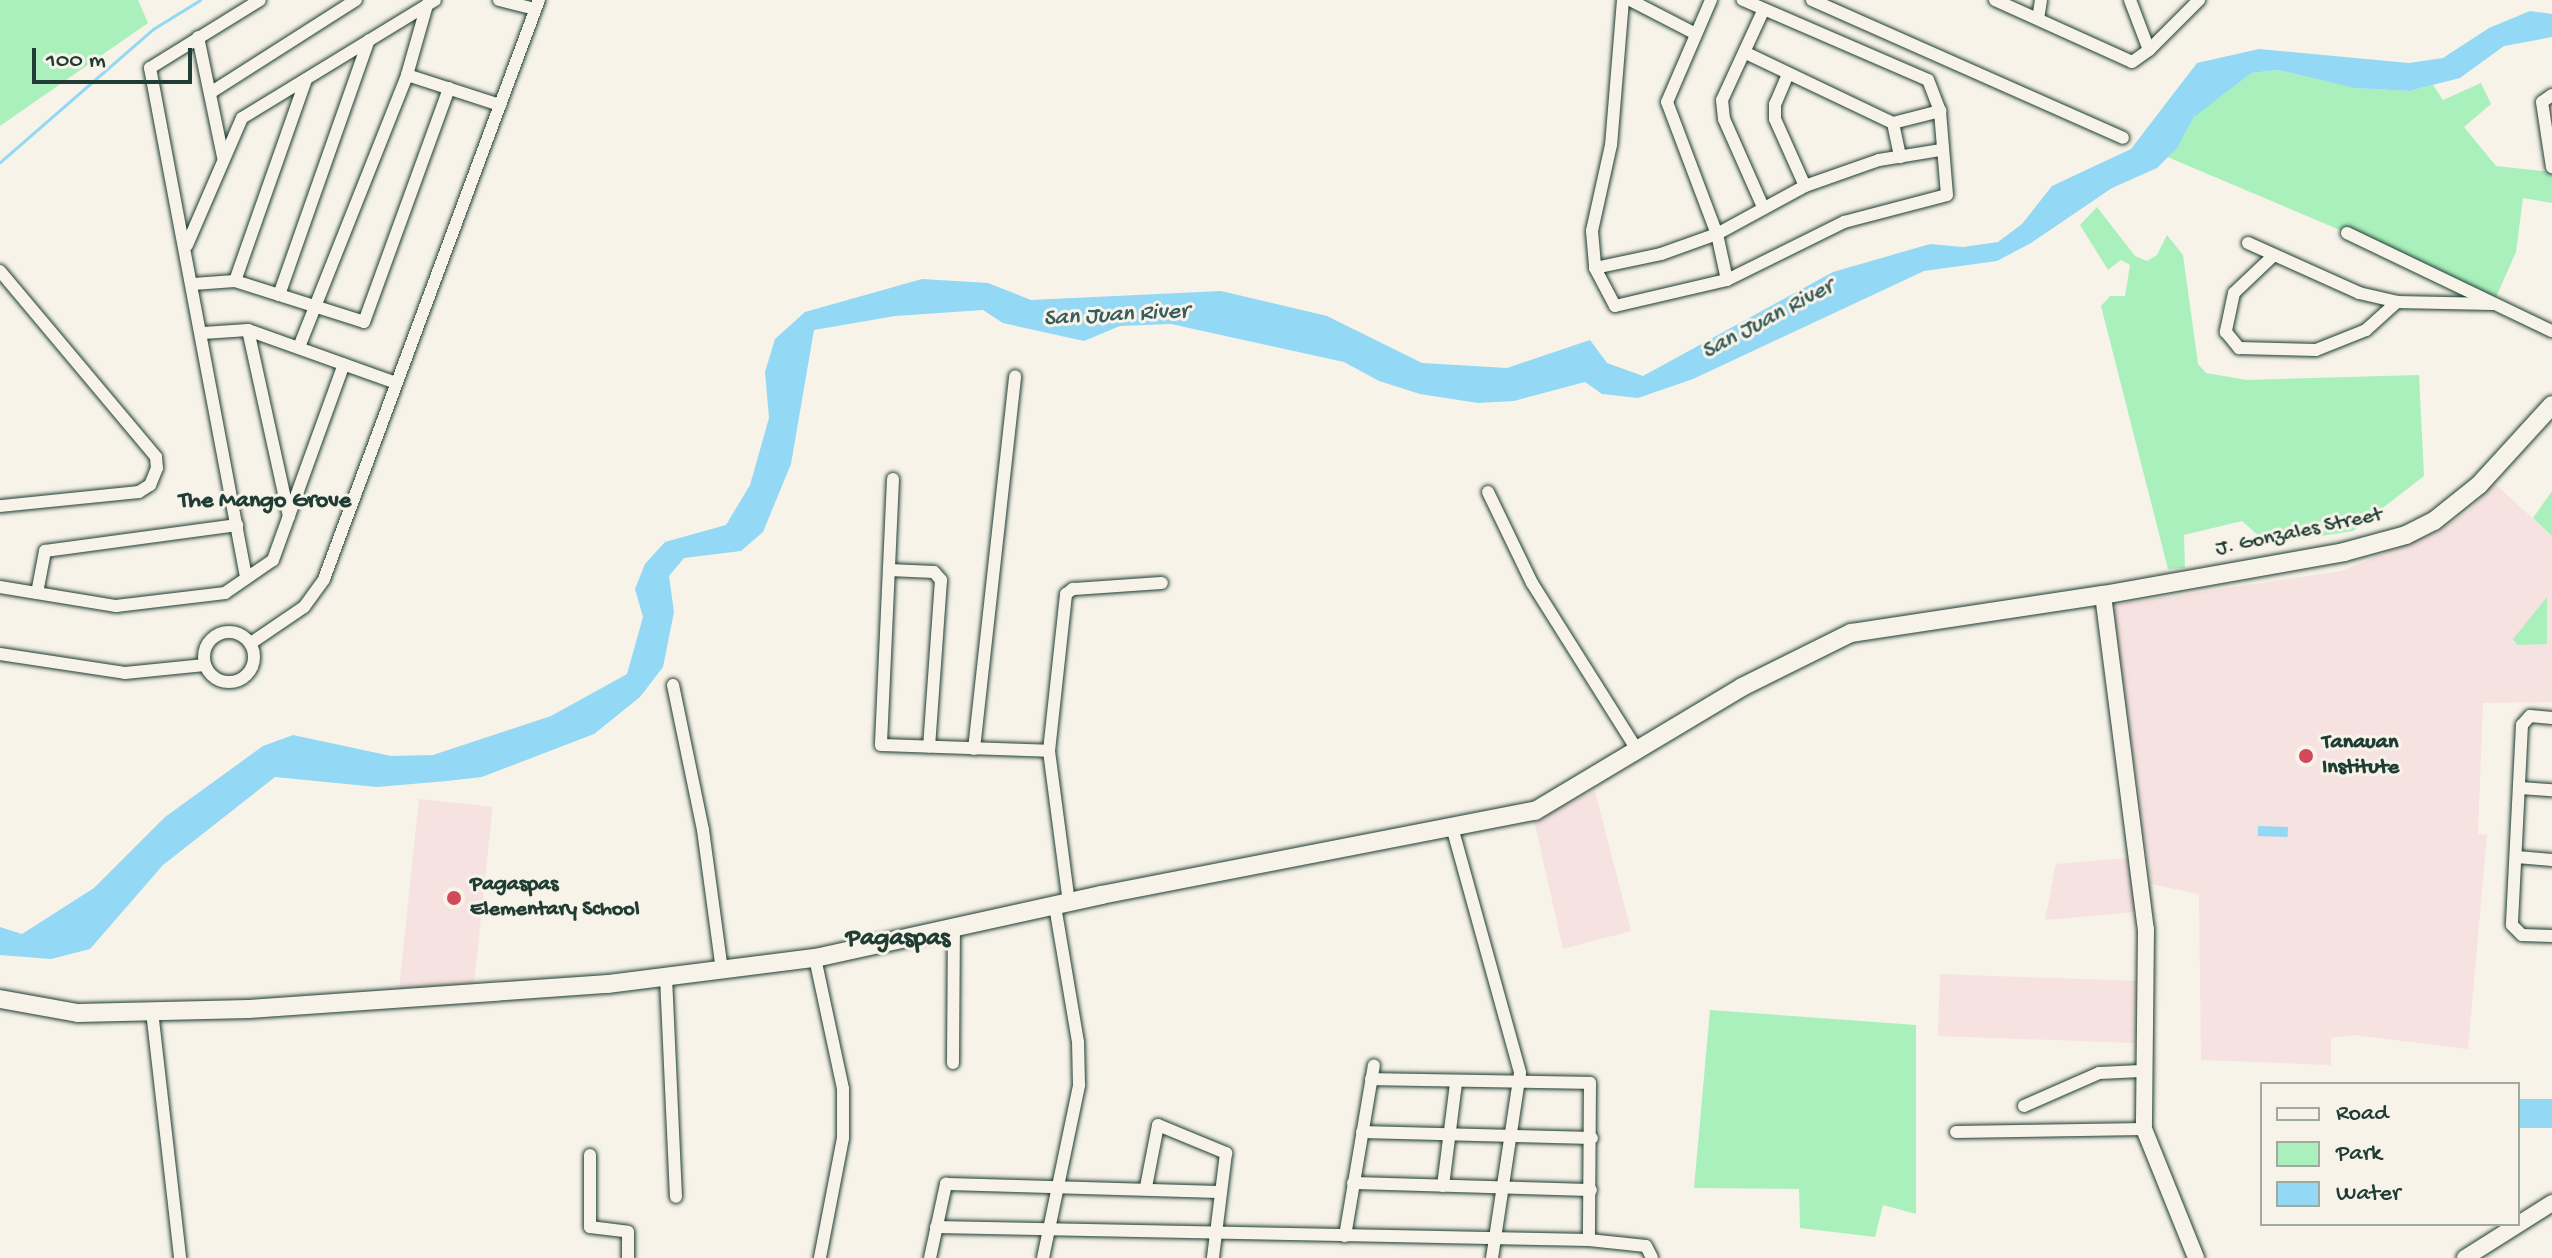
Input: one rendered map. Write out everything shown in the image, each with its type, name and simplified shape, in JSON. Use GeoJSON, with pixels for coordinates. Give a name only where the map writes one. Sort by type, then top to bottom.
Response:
{"type":"FeatureCollection","features":[{"type":"Feature","properties":{"kind":"main road","name":"J. Gonzales Street"},"geometry":{"type":"LineString","coordinates":[[0,999],[78,1013],[152,1011],[449,998],[666,977],[815,958],[1062,904],[1535,811],[1742,687],[1851,633],[2103,595],[2344,552],[2406,535],[2434,521],[2479,485],[2552,405]]}},
{"type":"Feature","properties":{"kind":"street"},"geometry":{"type":"LineString","coordinates":[[246,577],[187,245],[150,68],[260,0]]}},
{"type":"Feature","properties":{"kind":"street"},"geometry":{"type":"LineString","coordinates":[[210,93],[356,0]]}},
{"type":"Feature","properties":{"kind":"street"},"geometry":{"type":"LineString","coordinates":[[251,643],[304,607],[324,579],[537,4],[499,0]]}},
{"type":"Feature","properties":{"kind":"street"},"geometry":{"type":"LineString","coordinates":[[1623,0],[1611,145],[1592,231],[1595,268],[1615,306],[1727,280],[1844,222],[1947,195],[1940,111],[1928,80],[1743,0]]}},
{"type":"Feature","properties":{"kind":"street"},"geometry":{"type":"LineString","coordinates":[[1630,0],[1694,33]]}},
{"type":"Feature","properties":{"kind":"street"},"geometry":{"type":"LineString","coordinates":[[1711,0],[1694,33],[1667,102],[1717,234],[1727,280]]}},
{"type":"Feature","properties":{"kind":"street"},"geometry":{"type":"LineString","coordinates":[[1812,0],[2123,138]]}},
{"type":"Feature","properties":{"kind":"street"},"geometry":{"type":"LineString","coordinates":[[1995,0],[2132,62],[2149,50],[2199,0]]}},
{"type":"Feature","properties":{"kind":"street"},"geometry":{"type":"LineString","coordinates":[[2038,19],[2041,0]]}},
{"type":"Feature","properties":{"kind":"street"},"geometry":{"type":"LineString","coordinates":[[2130,0],[2149,50]]}},
{"type":"Feature","properties":{"kind":"street"},"geometry":{"type":"LineString","coordinates":[[187,245],[242,118],[431,2]]}},
{"type":"Feature","properties":{"kind":"street"},"geometry":{"type":"LineString","coordinates":[[299,347],[407,75],[431,2]]}},
{"type":"Feature","properties":{"kind":"street"},"geometry":{"type":"LineString","coordinates":[[1763,11],[1722,100],[1724,119],[1763,207]]}},
{"type":"Feature","properties":{"kind":"street"},"geometry":{"type":"LineString","coordinates":[[198,37],[223,157]]}},
{"type":"Feature","properties":{"kind":"street"},"geometry":{"type":"LineString","coordinates":[[279,295],[369,40]]}},
{"type":"Feature","properties":{"kind":"street"},"geometry":{"type":"LineString","coordinates":[[1746,53],[1893,123],[1940,111]]}},
{"type":"Feature","properties":{"kind":"street"},"geometry":{"type":"LineString","coordinates":[[1788,74],[1775,104],[1775,119],[1805,186]]}},
{"type":"Feature","properties":{"kind":"street"},"geometry":{"type":"LineString","coordinates":[[407,75],[500,105]]}},
{"type":"Feature","properties":{"kind":"street"},"geometry":{"type":"LineString","coordinates":[[235,281],[306,79]]}},
{"type":"Feature","properties":{"kind":"street"},"geometry":{"type":"LineString","coordinates":[[193,284],[235,281],[364,322],[449,88]]}},
{"type":"Feature","properties":{"kind":"street"},"geometry":{"type":"LineString","coordinates":[[2552,95],[2542,102],[2552,167]]}},
{"type":"Feature","properties":{"kind":"street"},"geometry":{"type":"LineString","coordinates":[[1893,123],[1900,157]]}},
{"type":"Feature","properties":{"kind":"street"},"geometry":{"type":"LineString","coordinates":[[217,126],[236,131]]}},
{"type":"Feature","properties":{"kind":"street"},"geometry":{"type":"LineString","coordinates":[[1595,268],[1661,254],[1717,234],[1805,186],[1900,157],[1941,150]]}},
{"type":"Feature","properties":{"kind":"street"},"geometry":{"type":"LineString","coordinates":[[2347,233],[2552,331]]}},
{"type":"Feature","properties":{"kind":"street"},"geometry":{"type":"LineString","coordinates":[[2248,243],[2359,293],[2397,302],[2493,304]]}},
{"type":"Feature","properties":{"kind":"street"},"geometry":{"type":"LineString","coordinates":[[2274,255],[2234,293],[2226,332],[2239,348],[2316,350],[2366,330],[2397,302]]}},
{"type":"Feature","properties":{"kind":"street"},"geometry":{"type":"LineString","coordinates":[[0,271],[156,457],[157,468],[150,485],[139,492],[0,506]]}},
{"type":"Feature","properties":{"kind":"street"},"geometry":{"type":"LineString","coordinates":[[203,333],[248,330],[396,383]]}},
{"type":"Feature","properties":{"kind":"street"},"geometry":{"type":"LineString","coordinates":[[248,330],[289,517]]}},
{"type":"Feature","properties":{"kind":"street"},"geometry":{"type":"LineString","coordinates":[[0,587],[116,606],[225,593],[273,560],[344,364]]}},
{"type":"Feature","properties":{"kind":"street"},"geometry":{"type":"LineString","coordinates":[[974,749],[1015,376]]}},
{"type":"Feature","properties":{"kind":"street"},"geometry":{"type":"LineString","coordinates":[[893,479],[881,745],[1049,751]]}},
{"type":"Feature","properties":{"kind":"street"},"geometry":{"type":"LineString","coordinates":[[1488,492],[1532,583],[1638,751]]}},
{"type":"Feature","properties":{"kind":"street"},"geometry":{"type":"LineString","coordinates":[[37,593],[45,551],[237,525]]}},
{"type":"Feature","properties":{"kind":"street"},"geometry":{"type":"LineString","coordinates":[[889,570],[934,572],[941,580],[929,747]]}},
{"type":"Feature","properties":{"kind":"street"},"geometry":{"type":"LineString","coordinates":[[1043,1258],[1079,1085],[1078,1042],[1049,751],[1066,594],[1073,589],[1162,583]]}},
{"type":"Feature","properties":{"kind":"street"},"geometry":{"type":"LineString","coordinates":[[2103,595],[2146,929],[2141,1071],[2144,1129],[2196,1258]]}},
{"type":"Feature","properties":{"kind":"street"},"geometry":{"type":"LineString","coordinates":[[235,632],[251,643],[255,662],[244,678],[217,679],[205,665],[207,644],[215,636],[235,632]]}},
{"type":"Feature","properties":{"kind":"street"},"geometry":{"type":"LineString","coordinates":[[0,654],[125,673],[205,665]]}},
{"type":"Feature","properties":{"kind":"street"},"geometry":{"type":"LineString","coordinates":[[673,685],[703,830],[722,970]]}},
{"type":"Feature","properties":{"kind":"street"},"geometry":{"type":"LineString","coordinates":[[2552,718],[2525,720],[2514,932],[2552,936]]}},
{"type":"Feature","properties":{"kind":"street"},"geometry":{"type":"LineString","coordinates":[[2520,788],[2552,790]]}},
{"type":"Feature","properties":{"kind":"street"},"geometry":{"type":"LineString","coordinates":[[1452,827],[1520,1073],[1492,1258]]}},
{"type":"Feature","properties":{"kind":"street"},"geometry":{"type":"LineString","coordinates":[[2517,857],[2552,860]]}},
{"type":"Feature","properties":{"kind":"street"},"geometry":{"type":"LineString","coordinates":[[953,1063],[954,928]]}},
{"type":"Feature","properties":{"kind":"street"},"geometry":{"type":"LineString","coordinates":[[815,958],[843,1089],[843,1138],[820,1258]]}},
{"type":"Feature","properties":{"kind":"street"},"geometry":{"type":"LineString","coordinates":[[666,977],[676,1197]]}},
{"type":"Feature","properties":{"kind":"street"},"geometry":{"type":"LineString","coordinates":[[152,1011],[180,1258]]}},
{"type":"Feature","properties":{"kind":"street"},"geometry":{"type":"LineString","coordinates":[[1345,1236],[1374,1065]]}},
{"type":"Feature","properties":{"kind":"street"},"geometry":{"type":"LineString","coordinates":[[2024,1106],[2099,1073],[2141,1071]]}},
{"type":"Feature","properties":{"kind":"street"},"geometry":{"type":"LineString","coordinates":[[1371,1079],[1518,1086],[1590,1083],[1589,1240]]}},
{"type":"Feature","properties":{"kind":"street"},"geometry":{"type":"LineString","coordinates":[[1443,1186],[1456,1083]]}},
{"type":"Feature","properties":{"kind":"street"},"geometry":{"type":"LineString","coordinates":[[1146,1187],[1158,1125],[1226,1153],[1213,1258]]}},
{"type":"Feature","properties":{"kind":"street"},"geometry":{"type":"LineString","coordinates":[[1956,1132],[2144,1129]]}},
{"type":"Feature","properties":{"kind":"street"},"geometry":{"type":"LineString","coordinates":[[1362,1132],[1592,1138]]}},
{"type":"Feature","properties":{"kind":"street"},"geometry":{"type":"LineString","coordinates":[[590,1155],[590,1227],[628,1232],[628,1258]]}},
{"type":"Feature","properties":{"kind":"street"},"geometry":{"type":"LineString","coordinates":[[1353,1183],[1591,1190]]}},
{"type":"Feature","properties":{"kind":"street"},"geometry":{"type":"LineString","coordinates":[[930,1258],[946,1184],[1058,1184],[1221,1192]]}},
{"type":"Feature","properties":{"kind":"street"},"geometry":{"type":"LineString","coordinates":[[2520,1223],[2552,1203]]}},
{"type":"Feature","properties":{"kind":"street"},"geometry":{"type":"LineString","coordinates":[[2465,1258],[2516,1226]]}},
{"type":"Feature","properties":{"kind":"street"},"geometry":{"type":"LineString","coordinates":[[936,1227],[1589,1240],[1646,1246],[1652,1258]]}},
{"type":"Feature","properties":{"kind":"shaded area","name":"Tanauan Institute"},"geometry":{"type":"Polygon","coordinates":[[[2494,483],[2552,536],[2552,702],[2483,703],[2478,834],[2487,835],[2468,1049],[2353,1035],[2331,1038],[2331,1065],[2201,1060],[2199,894],[2151,884],[2113,605],[2341,571],[2434,533],[2468,512],[2494,483]]]}},
{"type":"Feature","properties":{"kind":"shaded area"},"geometry":{"type":"Polygon","coordinates":[[[1595,791],[1631,931],[1563,949],[1534,820],[1595,791]]]}},
{"type":"Feature","properties":{"kind":"shaded area","name":"Pagaspas Elementary School"},"geometry":{"type":"Polygon","coordinates":[[[419,799],[493,807],[472,1002],[399,994],[419,799]]]}},
{"type":"Feature","properties":{"kind":"shaded area"},"geometry":{"type":"Polygon","coordinates":[[[2128,858],[2135,912],[2045,920],[2056,864],[2128,858]]]}},
{"type":"Feature","properties":{"kind":"shaded area"},"geometry":{"type":"Polygon","coordinates":[[[1940,974],[2137,981],[2135,1043],[1938,1036],[1940,974]]]}},
{"type":"Feature","properties":{"kind":"green space"},"geometry":{"type":"Polygon","coordinates":[[[0,0],[138,0],[148,23],[0,126],[0,0]]]}},
{"type":"Feature","properties":{"kind":"green space"},"geometry":{"type":"Polygon","coordinates":[[[2278,70],[2357,88],[2409,91],[2433,85],[2443,100],[2481,83],[2491,104],[2464,127],[2496,166],[2552,172],[2552,203],[2523,198],[2516,252],[2493,304],[2347,233],[2158,153],[2176,149],[2194,117],[2224,90],[2251,73],[2278,70]]]}},
{"type":"Feature","properties":{"kind":"green space"},"geometry":{"type":"Polygon","coordinates":[[[2097,207],[2135,256],[2147,261],[2157,255],[2167,235],[2183,255],[2198,364],[2206,373],[2247,380],[2419,375],[2424,476],[2353,531],[2268,544],[2242,521],[2184,535],[2185,568],[2168,569],[2101,306],[2110,296],[2125,296],[2130,265],[2121,260],[2108,270],[2080,225],[2097,207]]]}},
{"type":"Feature","properties":{"kind":"green space"},"geometry":{"type":"Polygon","coordinates":[[[2552,491],[2552,536],[2533,518],[2552,491]]]}},
{"type":"Feature","properties":{"kind":"green space"},"geometry":{"type":"Polygon","coordinates":[[[2547,597],[2547,644],[2517,645],[2513,639],[2547,597]]]}},
{"type":"Feature","properties":{"kind":"green space"},"geometry":{"type":"Polygon","coordinates":[[[1710,1010],[1916,1025],[1916,1214],[1883,1205],[1875,1237],[1800,1228],[1799,1189],[1694,1188],[1710,1010]]]}},
{"type":"Feature","properties":{"kind":"water","name":"San Juan River"},"geometry":{"type":"Polygon","coordinates":[[[2530,11],[2552,14],[2552,37],[2504,46],[2460,78],[2409,91],[2355,88],[2278,70],[2251,73],[2194,117],[2177,148],[2157,168],[2112,188],[2031,243],[1997,261],[1924,271],[1693,379],[1638,398],[1602,394],[1585,382],[1514,401],[1478,403],[1420,394],[1379,381],[1344,362],[1171,324],[1120,326],[1084,341],[1003,323],[983,310],[895,316],[814,330],[791,464],[763,532],[741,551],[684,558],[669,576],[674,612],[663,667],[640,697],[594,734],[482,777],[377,787],[275,777],[163,865],[90,949],[51,959],[0,955],[0,927],[22,934],[94,888],[165,817],[263,746],[293,735],[391,756],[433,755],[551,716],[627,674],[643,617],[635,589],[645,564],[665,542],[726,525],[750,485],[769,418],[765,372],[775,339],[805,312],[922,279],[988,283],[1031,300],[1221,291],[1327,316],[1422,363],[1507,368],[1590,340],[1607,363],[1643,376],[1833,272],[1930,244],[1963,247],[1998,242],[2022,224],[2052,186],[2131,149],[2197,63],[2259,49],[2409,63],[2443,58],[2489,28],[2530,11]]]}},
{"type":"Feature","properties":{"kind":"water"},"geometry":{"type":"Polygon","coordinates":[[[2258,826],[2288,827],[2288,837],[2258,836],[2258,826]]]}},
{"type":"Feature","properties":{"kind":"water"},"geometry":{"type":"Polygon","coordinates":[[[2520,1099],[2552,1099],[2552,1128],[2520,1128],[2520,1099]]]}},
{"type":"Feature","properties":{"kind":"waterway"},"geometry":{"type":"LineString","coordinates":[[0,162],[153,29],[200,0]]}},
{"type":"Feature","properties":{"kind":"place","name":"Tanauan Institute"},"geometry":{"type":"Point","coordinates":[2306,756]}},
{"type":"Feature","properties":{"kind":"place","name":"Pagaspas Elementary School"},"geometry":{"type":"Point","coordinates":[454,898]}},
{"type":"Feature","properties":{"kind":"district","name":"The Mango Grove"},"geometry":{"type":"Point","coordinates":[265,502]}},
{"type":"Feature","properties":{"kind":"district","name":"Pagaspas"},"geometry":{"type":"Point","coordinates":[898,940]}}]}
